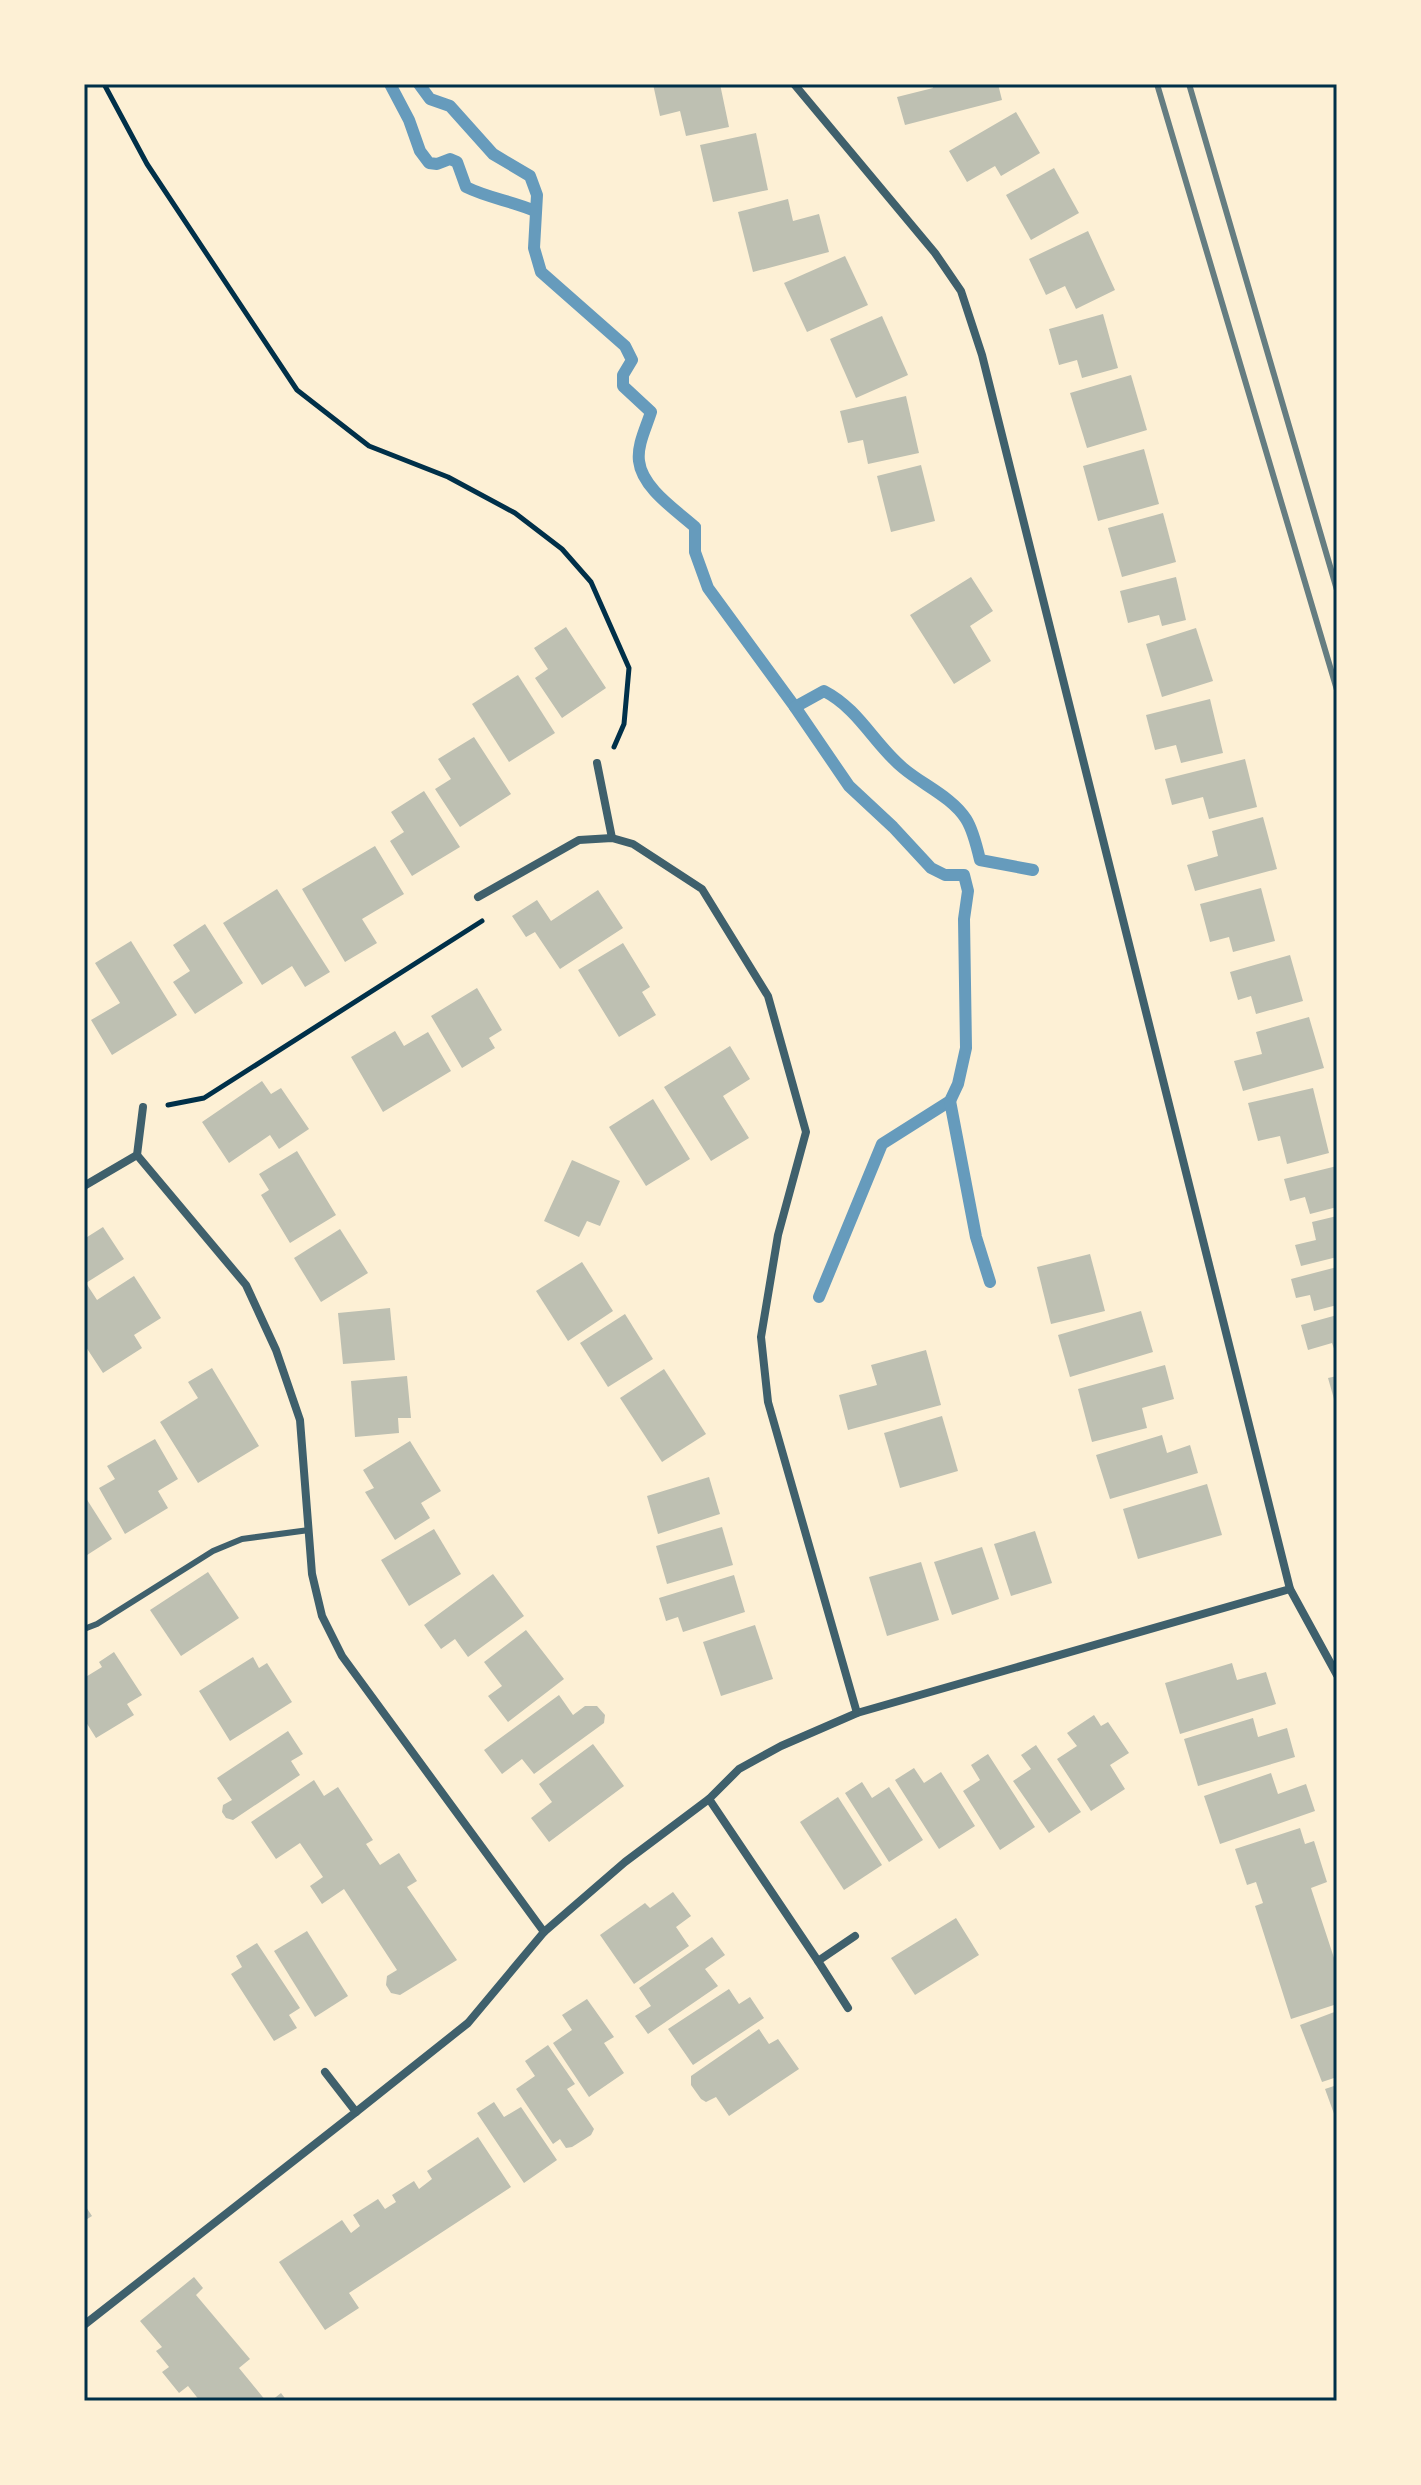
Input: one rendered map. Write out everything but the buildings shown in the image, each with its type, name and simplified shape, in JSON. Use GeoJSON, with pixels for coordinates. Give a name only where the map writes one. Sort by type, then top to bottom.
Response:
{"type":"FeatureCollection","features":[{"type":"Feature","properties":{"kind":"street"},"geometry":{"type":"LineString","coordinates":[[794,84],[935,253],[961,291],[990,386],[1290,1589],[1337,1675]]}},
{"type":"Feature","properties":{"kind":"street"},"geometry":{"type":"LineString","coordinates":[[597,763],[612,838]]}},
{"type":"Feature","properties":{"kind":"street"},"geometry":{"type":"LineString","coordinates":[[478,897],[579,840],[612,838],[633,844],[702,889],[768,996],[806,1132],[778,1235],[761,1337],[768,1402],[857,1713]]}},
{"type":"Feature","properties":{"kind":"street"},"geometry":{"type":"LineString","coordinates":[[143,1107],[137,1155],[246,1285],[276,1350],[300,1420],[312,1574],[322,1616],[342,1656],[544,1932]]}},
{"type":"Feature","properties":{"kind":"street"},"geometry":{"type":"LineString","coordinates":[[84,1186],[137,1155]]}},
{"type":"Feature","properties":{"kind":"street"},"geometry":{"type":"LineString","coordinates":[[84,2325],[468,2023],[544,1932],[625,1862],[709,1799],[739,1769],[781,1746],[857,1713],[1290,1589]]}},
{"type":"Feature","properties":{"kind":"street"},"geometry":{"type":"LineString","coordinates":[[709,1799],[848,2008]]}},
{"type":"Feature","properties":{"kind":"street"},"geometry":{"type":"LineString","coordinates":[[818,1961],[855,1936]]}},
{"type":"Feature","properties":{"kind":"street"},"geometry":{"type":"LineString","coordinates":[[325,2072],[356,2112]]}},
{"type":"Feature","properties":{"kind":"lane"},"geometry":{"type":"LineString","coordinates":[[84,1629],[97,1624],[213,1551],[242,1539],[309,1530]]}},
{"type":"Feature","properties":{"kind":"path"},"geometry":{"type":"LineString","coordinates":[[104,84],[147,164],[297,390],[369,446],[448,477],[515,513],[562,549],[591,582],[629,668],[624,724],[607,764],[597,763]]}},
{"type":"Feature","properties":{"kind":"path"},"geometry":{"type":"LineString","coordinates":[[143,1107],[204,1098],[490,916],[478,897]]}},
{"type":"Feature","properties":{"kind":"waterway"},"geometry":{"type":"LineString","coordinates":[[390,84],[409,120],[420,151],[429,163],[437,164],[450,159],[457,162],[466,187],[535,211]]}},
{"type":"Feature","properties":{"kind":"waterway"},"geometry":{"type":"LineString","coordinates":[[419,84],[430,99],[450,106],[493,154],[530,176],[537,195],[534,248],[541,272],[625,346],[632,360],[623,375],[623,386],[651,412],[639,449],[641,471],[661,498],[695,527],[695,552],[708,588],[849,786],[931,868],[945,875],[964,875],[968,891],[964,919],[966,1048],[958,1084],[950,1101],[882,1144],[819,1297]]}},
{"type":"Feature","properties":{"kind":"waterway"},"geometry":{"type":"LineString","coordinates":[[795,707],[824,691],[836,698],[903,768],[960,811],[971,828],[980,860],[1033,870]]}},
{"type":"Feature","properties":{"kind":"waterway"},"geometry":{"type":"LineString","coordinates":[[950,1101],[976,1237],[990,1282]]}},
{"type":"Feature","properties":{"kind":"railway"},"geometry":{"type":"LineString","coordinates":[[1157,84],[1337,690]]}},
{"type":"Feature","properties":{"kind":"railway"},"geometry":{"type":"LineString","coordinates":[[1189,84],[1337,590]]}}]}
